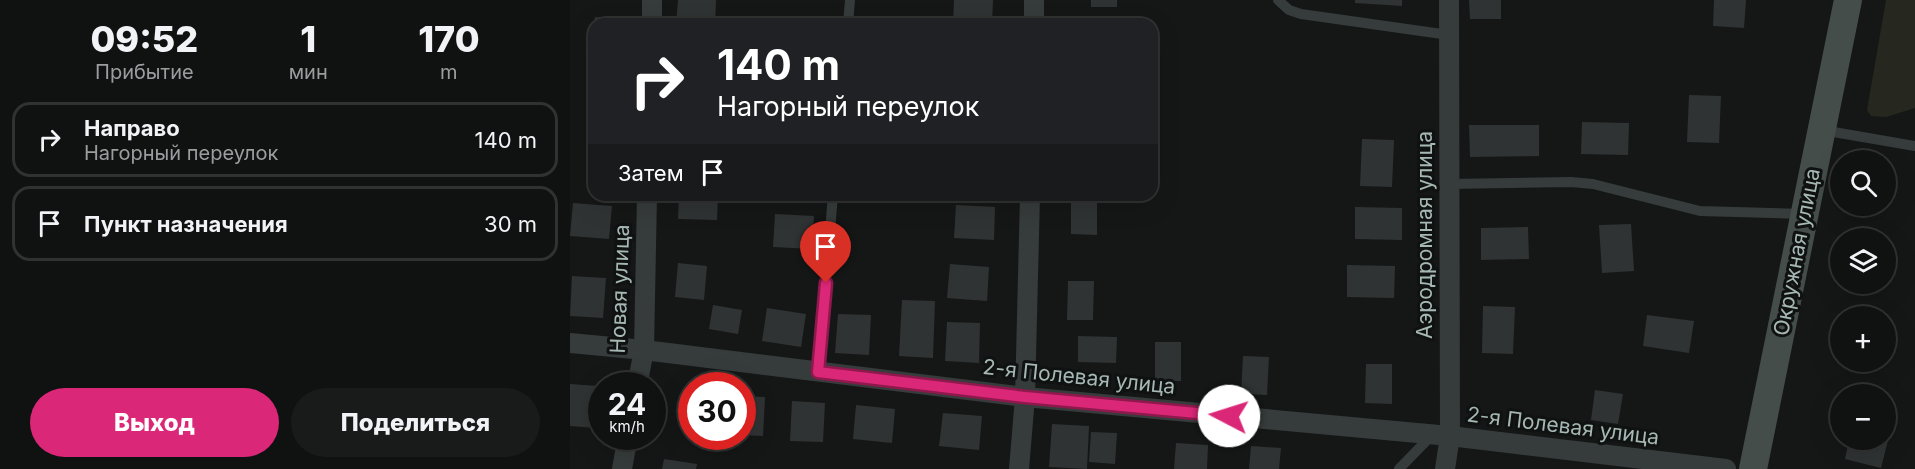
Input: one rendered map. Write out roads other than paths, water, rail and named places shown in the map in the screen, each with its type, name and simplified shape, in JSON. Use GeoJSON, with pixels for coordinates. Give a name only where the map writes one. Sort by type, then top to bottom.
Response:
{"type":"FeatureCollection","features":[{"type":"Feature","properties":{"kind":"main road","name":"Окружная улица"},"geometry":{"type":"LineString","coordinates":[[1753,469],[1848,0]]}},
{"type":"Feature","properties":{"kind":"street"},"geometry":{"type":"LineString","coordinates":[[652,0],[652,18]]}},
{"type":"Feature","properties":{"kind":"street"},"geometry":{"type":"LineString","coordinates":[[1034,0],[1034,18]]}},
{"type":"Feature","properties":{"kind":"street","name":"Аэродромная улица"},"geometry":{"type":"LineString","coordinates":[[1445,469],[1441,436],[1449,184],[1449,0]]}},
{"type":"Feature","properties":{"kind":"street","name":"Новая улица"},"geometry":{"type":"LineString","coordinates":[[640,372],[644,350],[648,201]]}},
{"type":"Feature","properties":{"kind":"street"},"geometry":{"type":"LineString","coordinates":[[1019,469],[1025,397],[1030,201]]}},
{"type":"Feature","properties":{"kind":"street","name":"2-я Полевая улица"},"geometry":{"type":"LineString","coordinates":[[570,343],[1025,397],[1441,436],[1726,469]]}},
{"type":"Feature","properties":{"kind":"street"},"geometry":{"type":"LineString","coordinates":[[622,469],[625,450]]}},
{"type":"Feature","properties":{"kind":"lane"},"geometry":{"type":"LineString","coordinates":[[848,18],[850,0]]}},
{"type":"Feature","properties":{"kind":"lane"},"geometry":{"type":"LineString","coordinates":[[1278,0],[1289,10],[1301,14],[1449,34]]}},
{"type":"Feature","properties":{"kind":"lane"},"geometry":{"type":"LineString","coordinates":[[1822,130],[1915,146]]}},
{"type":"Feature","properties":{"kind":"lane"},"geometry":{"type":"LineString","coordinates":[[1449,184],[1571,182],[1593,184],[1700,211],[1805,214]]}},
{"type":"Feature","properties":{"kind":"lane"},"geometry":{"type":"LineString","coordinates":[[818,372],[832,201]]}},
{"type":"Feature","properties":{"kind":"lane"},"geometry":{"type":"LineString","coordinates":[[1399,469],[1441,436]]}}]}
